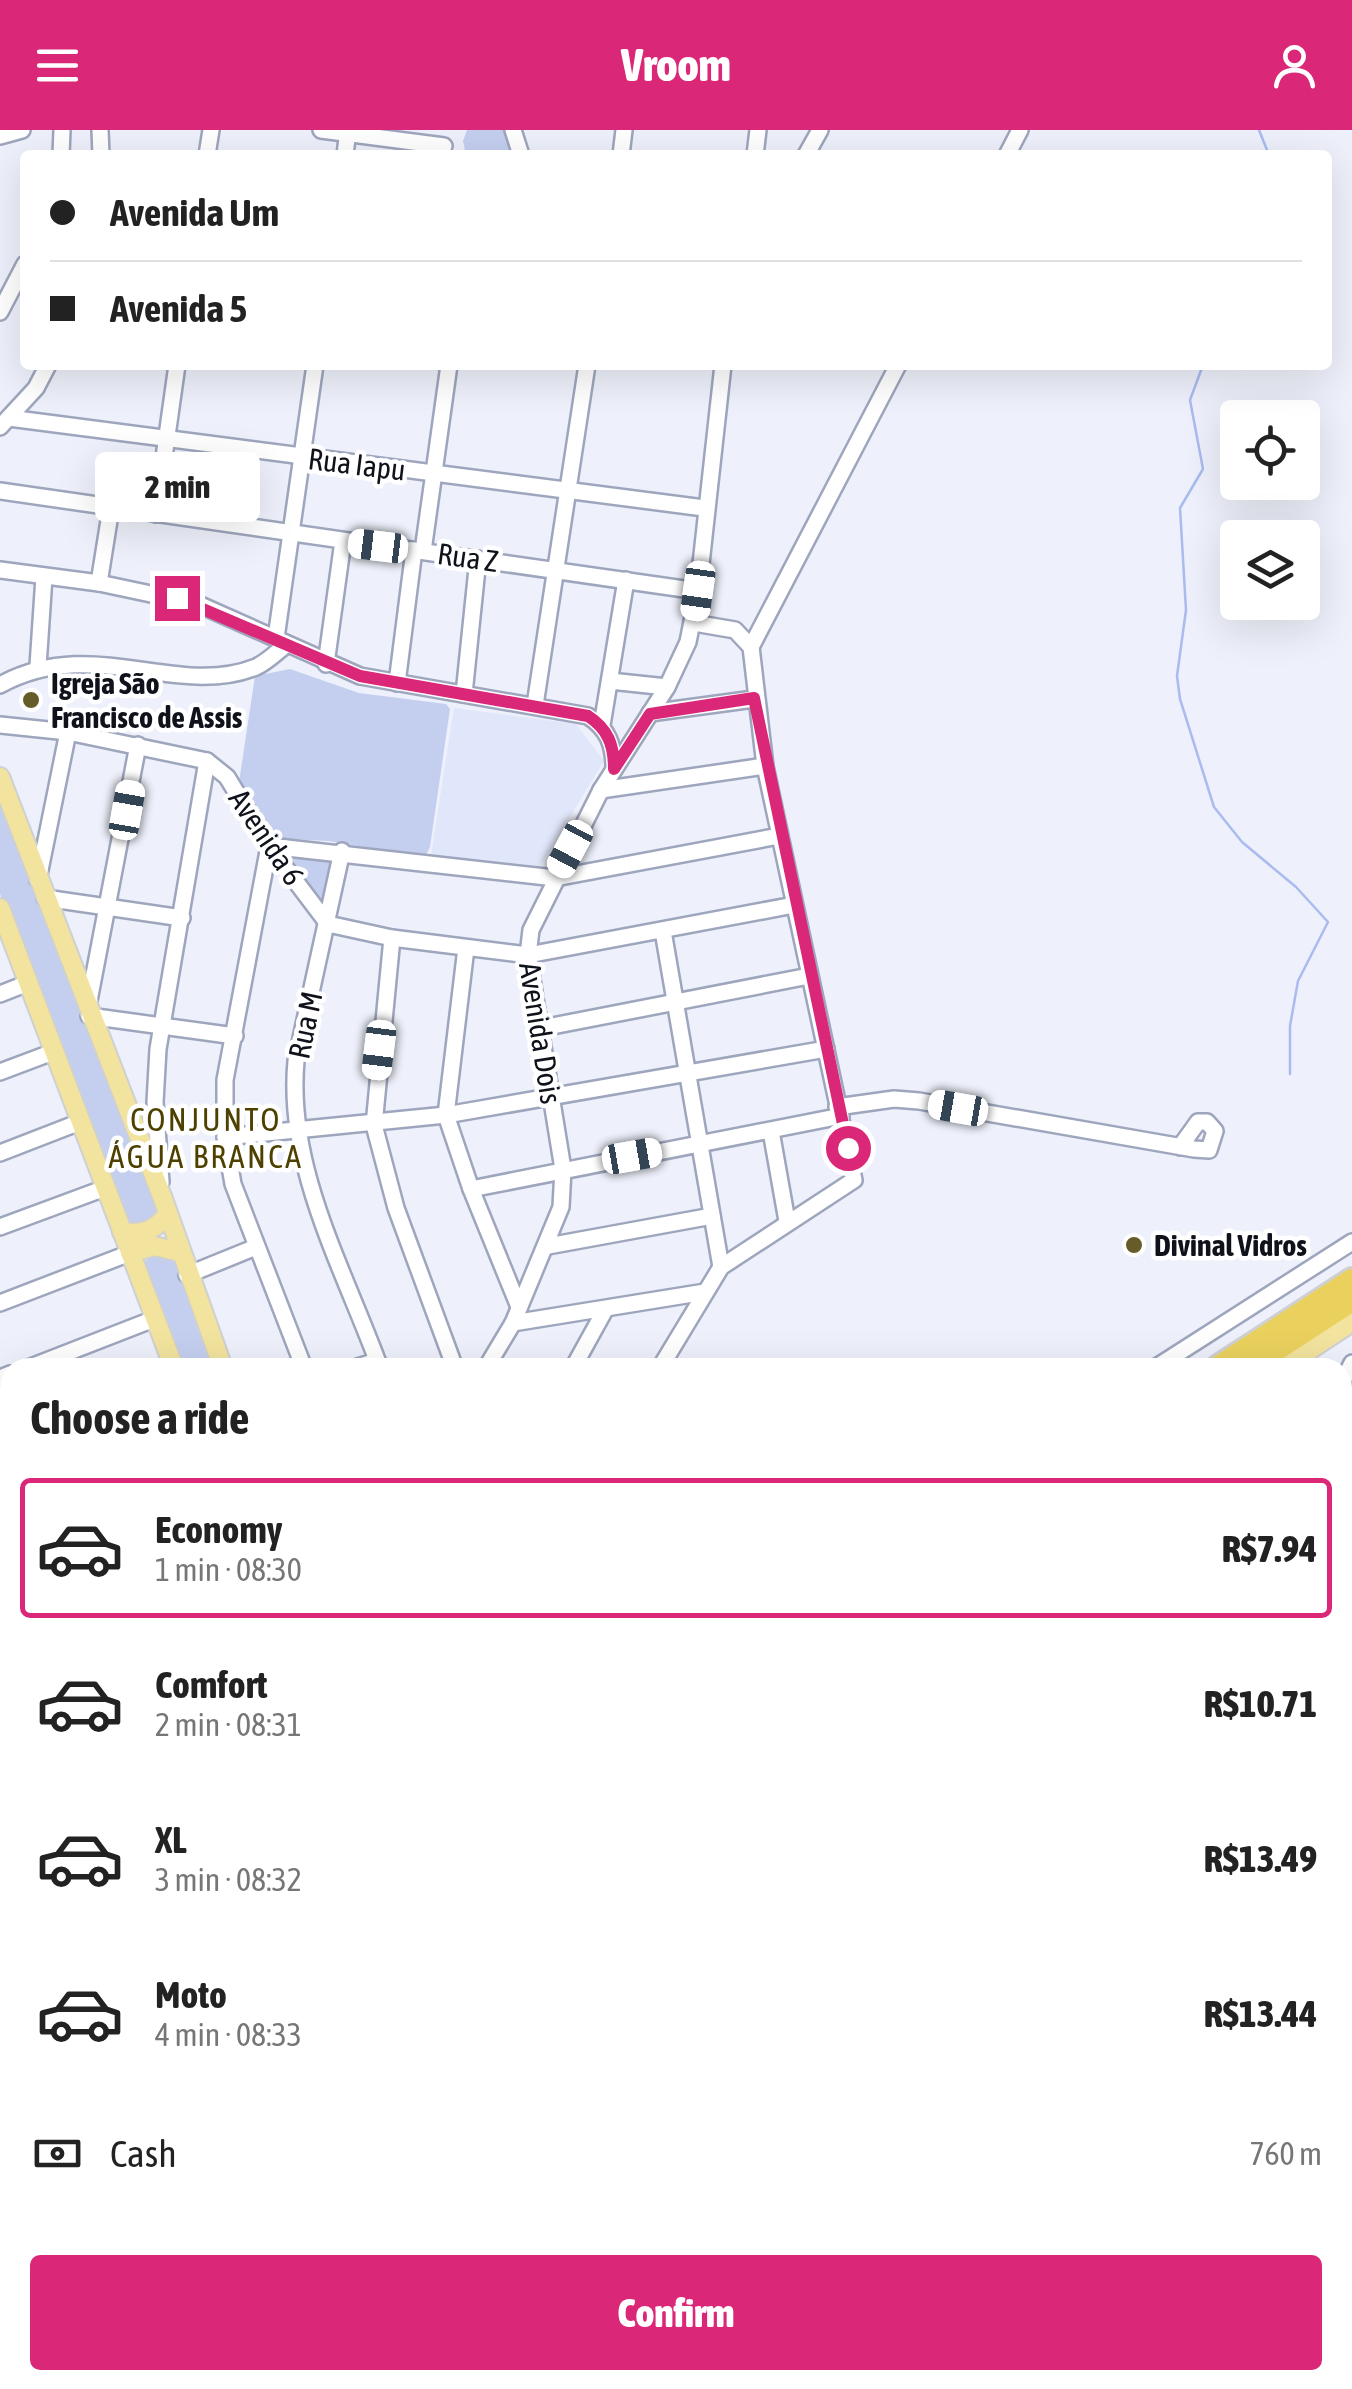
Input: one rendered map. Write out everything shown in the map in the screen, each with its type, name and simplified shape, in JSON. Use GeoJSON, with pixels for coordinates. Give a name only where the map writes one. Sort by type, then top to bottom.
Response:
{"type":"FeatureCollection","features":[{"type":"Feature","properties":{"kind":"highway"},"geometry":{"type":"LineString","coordinates":[[1232,1358],[1352,1280]]}},
{"type":"Feature","properties":{"kind":"highway"},"geometry":{"type":"LineString","coordinates":[[1268,1358],[1352,1317]]}},
{"type":"Feature","properties":{"kind":"main road"},"geometry":{"type":"LineString","coordinates":[[0,777],[36,846],[38,880],[165,1207],[218,1358]]}},
{"type":"Feature","properties":{"kind":"main road"},"geometry":{"type":"LineString","coordinates":[[1,915],[170,1358]]}},
{"type":"Feature","properties":{"kind":"main road"},"geometry":{"type":"LineString","coordinates":[[122,1232],[141,1235],[158,1226],[165,1207]]}},
{"type":"Feature","properties":{"kind":"main road"},"geometry":{"type":"LineString","coordinates":[[130,1252],[154,1246],[180,1252]]}},
{"type":"Feature","properties":{"kind":"main road"},"geometry":{"type":"LineString","coordinates":[[1296,1358],[1352,1317]]}},
{"type":"Feature","properties":{"kind":"street"},"geometry":{"type":"LineString","coordinates":[[0,136],[22,130]]}},
{"type":"Feature","properties":{"kind":"street"},"geometry":{"type":"LineString","coordinates":[[321,130],[439,150]]}},
{"type":"Feature","properties":{"kind":"street"},"geometry":{"type":"LineString","coordinates":[[0,312],[20,274]]}},
{"type":"Feature","properties":{"kind":"street"},"geometry":{"type":"LineString","coordinates":[[4,422],[36,388],[45,370]]}},
{"type":"Feature","properties":{"kind":"street"},"geometry":{"type":"LineString","coordinates":[[156,514],[176,370]]}},
{"type":"Feature","properties":{"kind":"street"},"geometry":{"type":"LineString","coordinates":[[0,685],[38,666],[72,662],[215,675],[257,666],[282,641],[290,535],[314,370]]}},
{"type":"Feature","properties":{"kind":"street"},"geometry":{"type":"LineString","coordinates":[[397,683],[448,370]]}},
{"type":"Feature","properties":{"kind":"street"},"geometry":{"type":"LineString","coordinates":[[534,705],[587,370]]}},
{"type":"Feature","properties":{"kind":"street","name":"Avenida Dois"},"geometry":{"type":"LineString","coordinates":[[492,1358],[513,1323],[561,1207],[562,1169],[528,955],[531,930],[601,790],[666,687],[694,623],[721,370]]}},
{"type":"Feature","properties":{"kind":"street"},"geometry":{"type":"LineString","coordinates":[[666,1358],[721,1267],[854,1180],[765,766],[751,647],[895,370]]}},
{"type":"Feature","properties":{"kind":"street","name":"Rua Iapu"},"geometry":{"type":"LineString","coordinates":[[4,422],[167,438],[704,508]]}},
{"type":"Feature","properties":{"kind":"street","name":"Rua Z"},"geometry":{"type":"LineString","coordinates":[[0,492],[698,591]]}},
{"type":"Feature","properties":{"kind":"street"},"geometry":{"type":"LineString","coordinates":[[99,583],[111,508]]}},
{"type":"Feature","properties":{"kind":"street"},"geometry":{"type":"LineString","coordinates":[[326,664],[343,541]]}},
{"type":"Feature","properties":{"kind":"street"},"geometry":{"type":"LineString","coordinates":[[464,694],[478,559]]}},
{"type":"Feature","properties":{"kind":"street"},"geometry":{"type":"LineString","coordinates":[[0,570],[99,583],[198,604],[326,664],[397,683],[570,710],[602,725],[611,741],[614,769]]}},
{"type":"Feature","properties":{"kind":"street"},"geometry":{"type":"LineString","coordinates":[[38,666],[44,577]]}},
{"type":"Feature","properties":{"kind":"street"},"geometry":{"type":"LineString","coordinates":[[602,725],[626,580]]}},
{"type":"Feature","properties":{"kind":"street"},"geometry":{"type":"LineString","coordinates":[[694,623],[735,630],[751,647]]}},
{"type":"Feature","properties":{"kind":"street"},"geometry":{"type":"LineString","coordinates":[[610,681],[666,687]]}},
{"type":"Feature","properties":{"kind":"street"},"geometry":{"type":"LineString","coordinates":[[650,714],[754,698]]}},
{"type":"Feature","properties":{"kind":"street","name":"Avenida 6"},"geometry":{"type":"LineString","coordinates":[[0,725],[68,732],[208,761],[228,777],[269,846],[328,924]]}},
{"type":"Feature","properties":{"kind":"street"},"geometry":{"type":"LineString","coordinates":[[36,846],[68,732]]}},
{"type":"Feature","properties":{"kind":"street"},"geometry":{"type":"LineString","coordinates":[[138,745],[88,1013],[235,1036]]}},
{"type":"Feature","properties":{"kind":"street"},"geometry":{"type":"LineString","coordinates":[[165,1207],[156,1130],[155,1076],[208,761]]}},
{"type":"Feature","properties":{"kind":"street"},"geometry":{"type":"LineString","coordinates":[[601,790],[765,766]]}},
{"type":"Feature","properties":{"kind":"street"},"geometry":{"type":"LineString","coordinates":[[300,1358],[232,1184],[225,1137],[225,1080],[269,846],[342,851],[555,878],[779,836]]}},
{"type":"Feature","properties":{"kind":"street","name":"Rua M"},"geometry":{"type":"LineString","coordinates":[[342,851],[296,1061],[293,1096],[296,1132],[307,1177],[376,1358]]}},
{"type":"Feature","properties":{"kind":"street"},"geometry":{"type":"LineString","coordinates":[[45,898],[182,918]]}},
{"type":"Feature","properties":{"kind":"street"},"geometry":{"type":"LineString","coordinates":[[328,924],[392,938],[528,955],[794,906]]}},
{"type":"Feature","properties":{"kind":"street"},"geometry":{"type":"LineString","coordinates":[[664,931],[673,1004],[721,1267]]}},
{"type":"Feature","properties":{"kind":"street"},"geometry":{"type":"LineString","coordinates":[[392,938],[374,1125],[396,1208],[451,1358]]}},
{"type":"Feature","properties":{"kind":"street"},"geometry":{"type":"LineString","coordinates":[[466,948],[446,1116],[470,1190],[519,1307]]}},
{"type":"Feature","properties":{"kind":"street"},"geometry":{"type":"LineString","coordinates":[[537,1028],[808,976]]}},
{"type":"Feature","properties":{"kind":"street"},"geometry":{"type":"LineString","coordinates":[[0,994],[28,983]]}},
{"type":"Feature","properties":{"kind":"street"},"geometry":{"type":"LineString","coordinates":[[225,1137],[446,1116],[826,1049]]}},
{"type":"Feature","properties":{"kind":"street"},"geometry":{"type":"LineString","coordinates":[[0,1072],[53,1052]]}},
{"type":"Feature","properties":{"kind":"street"},"geometry":{"type":"LineString","coordinates":[[470,1190],[772,1131],[894,1099],[1180,1146],[1210,1150],[1215,1131],[1202,1121],[1193,1124],[1180,1146]]}},
{"type":"Feature","properties":{"kind":"street"},"geometry":{"type":"LineString","coordinates":[[0,1153],[80,1122]]}},
{"type":"Feature","properties":{"kind":"street"},"geometry":{"type":"LineString","coordinates":[[142,1147],[156,1130]]}},
{"type":"Feature","properties":{"kind":"street"},"geometry":{"type":"LineString","coordinates":[[772,1131],[787,1221]]}},
{"type":"Feature","properties":{"kind":"street"},"geometry":{"type":"LineString","coordinates":[[0,1227],[105,1188]]}},
{"type":"Feature","properties":{"kind":"street"},"geometry":{"type":"LineString","coordinates":[[548,1246],[712,1216]]}},
{"type":"Feature","properties":{"kind":"street"},"geometry":{"type":"LineString","coordinates":[[1171,1358],[1352,1242]]}},
{"type":"Feature","properties":{"kind":"street"},"geometry":{"type":"LineString","coordinates":[[187,1276],[256,1247]]}},
{"type":"Feature","properties":{"kind":"street"},"geometry":{"type":"LineString","coordinates":[[0,1302],[130,1252]]}},
{"type":"Feature","properties":{"kind":"street"},"geometry":{"type":"LineString","coordinates":[[513,1323],[705,1292]]}},
{"type":"Feature","properties":{"kind":"street"},"geometry":{"type":"LineString","coordinates":[[579,1358],[605,1310]]}},
{"type":"Feature","properties":{"kind":"street"},"geometry":{"type":"LineString","coordinates":[[54,1358],[154,1319]]}},
{"type":"Feature","properties":{"kind":"shaded area"},"geometry":{"type":"Polygon","coordinates":[[[467,130],[509,130],[510,150],[465,150],[467,130]]]}},
{"type":"Feature","properties":{"kind":"shaded area"},"geometry":{"type":"Polygon","coordinates":[[[290,669],[359,693],[446,704],[450,709],[430,847],[425,857],[328,841],[267,838],[238,789],[255,676],[290,669]]]}},
{"type":"Feature","properties":{"kind":"shaded area"},"geometry":{"type":"Polygon","coordinates":[[[454,708],[576,724],[604,761],[540,866],[431,855],[454,708]]]}},
{"type":"Feature","properties":{"kind":"shaded area"},"geometry":{"type":"Polygon","coordinates":[[[0,789],[160,1211],[155,1222],[127,1228],[0,894],[0,789]]]}},
{"type":"Feature","properties":{"kind":"shaded area"},"geometry":{"type":"Polygon","coordinates":[[[269,846],[342,851],[328,924],[269,846]]]}},
{"type":"Feature","properties":{"kind":"shaded area"},"geometry":{"type":"Polygon","coordinates":[[[171,1254],[178,1258],[216,1358],[175,1358],[141,1264],[151,1257],[171,1254]]]}},
{"type":"Feature","properties":{"kind":"waterway"},"geometry":{"type":"LineString","coordinates":[[1259,130],[1267,150]]}},
{"type":"Feature","properties":{"kind":"waterway"},"geometry":{"type":"LineString","coordinates":[[1201,370],[1190,400],[1203,469],[1180,508],[1186,610],[1177,676],[1180,699],[1214,807],[1242,842],[1296,887],[1328,922],[1298,981],[1290,1026],[1290,1074]]}},
{"type":"Feature","properties":{"kind":"place","name":"Igreja São Francisco de Assis"},"geometry":{"type":"Point","coordinates":[31,700]}},
{"type":"Feature","properties":{"kind":"place","name":"Divinal Vidros"},"geometry":{"type":"Point","coordinates":[1134,1245]}},
{"type":"Feature","properties":{"kind":"district","name":"CONJUNTO ÁGUA BRANCA"},"geometry":{"type":"Point","coordinates":[206,1138]}},
{"type":"Feature","properties":{"kind":"route"},"geometry":{"type":"LineString","coordinates":[[177,598],[360,676],[588,716],[602,725],[611,741],[614,769],[650,714],[754,698],[808,976],[848,1148]]}}]}
